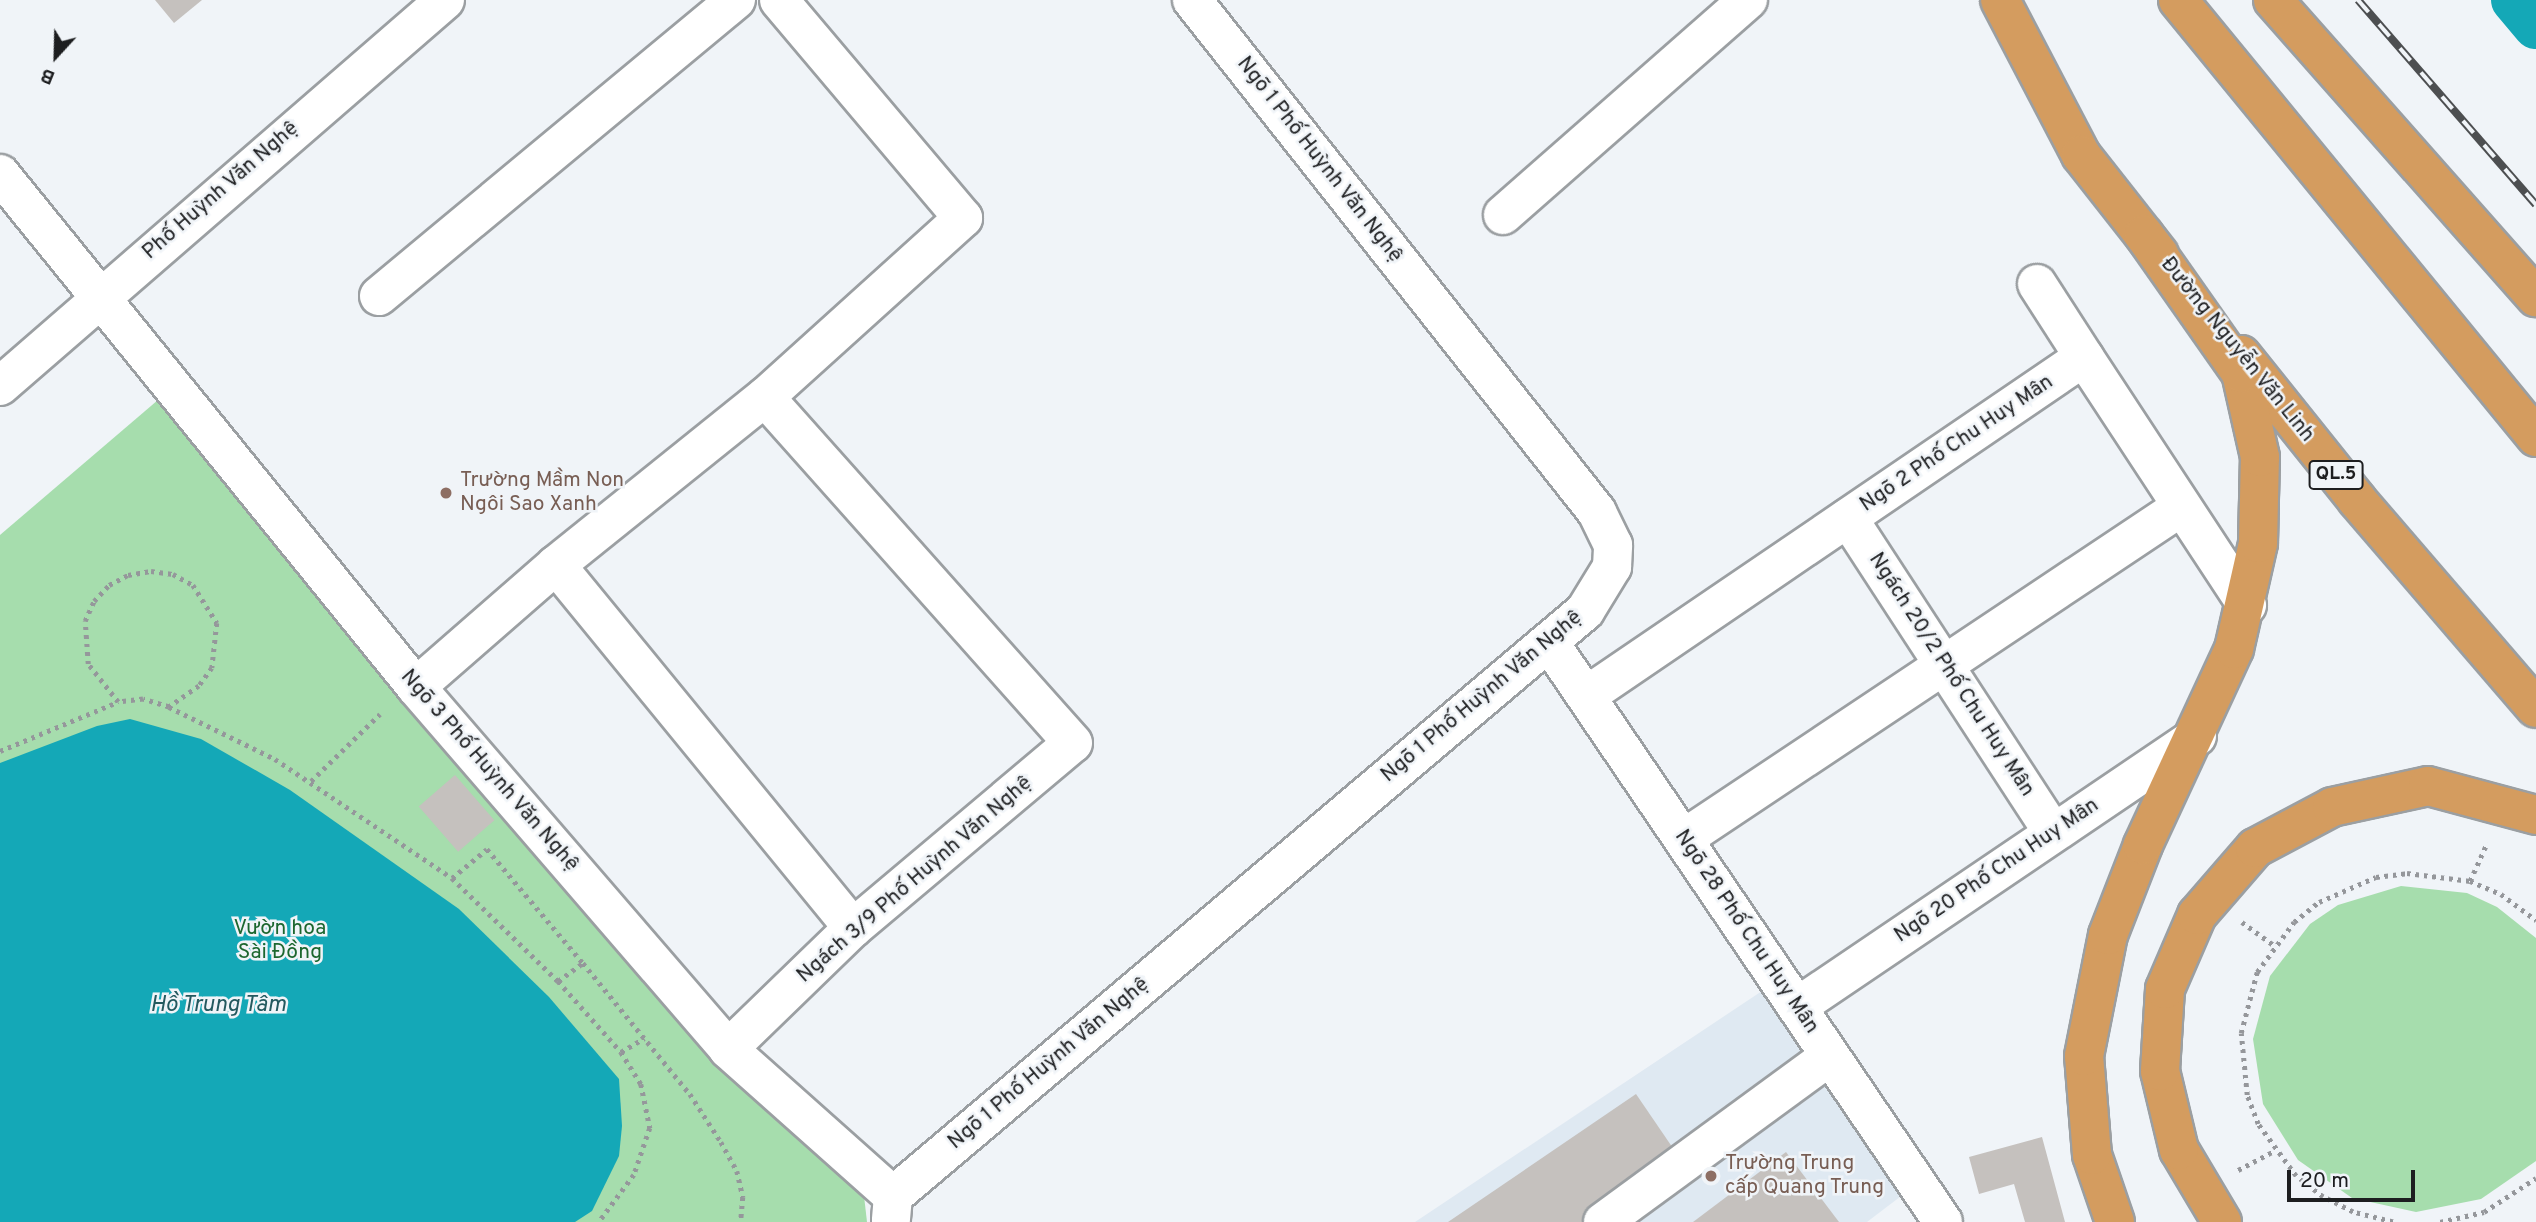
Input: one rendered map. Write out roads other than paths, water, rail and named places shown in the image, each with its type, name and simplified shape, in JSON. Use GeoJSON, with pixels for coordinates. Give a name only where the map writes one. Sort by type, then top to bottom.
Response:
{"type":"FeatureCollection","features":[{"type":"Feature","properties":{"kind":"highway","name":"Đường Nguyễn Văn Linh"},"geometry":{"type":"LineString","coordinates":[[2000,0],[2081,155],[2357,500],[2536,708]]}},
{"type":"Feature","properties":{"kind":"highway"},"geometry":{"type":"LineString","coordinates":[[2178,0],[2536,437]]}},
{"type":"Feature","properties":{"kind":"highway"},"geometry":{"type":"LineString","coordinates":[[2273,0],[2536,297]]}},
{"type":"Feature","properties":{"kind":"highway"},"geometry":{"type":"LineString","coordinates":[[2115,1222],[2092,1155],[2084,1056],[2108,935],[2143,845],[2197,736],[2234,649],[2247,605],[2258,544],[2260,457],[2241,373],[2144,235]]}},
{"type":"Feature","properties":{"kind":"highway"},"geometry":{"type":"LineString","coordinates":[[2222,1222],[2179,1150],[2160,1071],[2165,989],[2197,915],[2255,848],[2332,807],[2428,786],[2536,815]]}},
{"type":"Feature","properties":{"kind":"street","name":"Phố Huỳnh Văn Nghệ"},"geometry":{"type":"LineString","coordinates":[[0,386],[97,299],[445,0]]}},
{"type":"Feature","properties":{"kind":"street"},"geometry":{"type":"LineString","coordinates":[[379,296],[736,0]]}},
{"type":"Feature","properties":{"kind":"street"},"geometry":{"type":"LineString","coordinates":[[416,687],[556,565],[765,397],[963,218],[779,0]]}},
{"type":"Feature","properties":{"kind":"street","name":"Ngõ 1 Phố Huỳnh Văn Nghệ"},"geometry":{"type":"LineString","coordinates":[[892,1209],[1585,611],[1612,567],[1613,545],[1597,512],[1192,0]]}},
{"type":"Feature","properties":{"kind":"street"},"geometry":{"type":"LineString","coordinates":[[1503,215],[1748,0]]}},
{"type":"Feature","properties":{"kind":"street","name":"Ngõ 3 Phố Huỳnh Văn Nghệ"},"geometry":{"type":"LineString","coordinates":[[0,174],[97,299],[416,687],[728,1049],[892,1209]]}},
{"type":"Feature","properties":{"kind":"street"},"geometry":{"type":"LineString","coordinates":[[2037,284],[2247,605]]}},
{"type":"Feature","properties":{"kind":"street","name":"Ngõ 2 Phố Chu Huy Mân"},"geometry":{"type":"LineString","coordinates":[[1586,696],[2084,358]]}},
{"type":"Feature","properties":{"kind":"street","name":"Ngách 3/9 Phố Huỳnh Văn Nghệ"},"geometry":{"type":"LineString","coordinates":[[728,1049],[853,928],[1073,743],[765,397]]}},
{"type":"Feature","properties":{"kind":"street"},"geometry":{"type":"LineString","coordinates":[[1683,839],[2181,507]]}},
{"type":"Feature","properties":{"kind":"street","name":"Ngách 20/2 Phố Chu Huy Mân"},"geometry":{"type":"LineString","coordinates":[[1849,517],[2053,832]]}},
{"type":"Feature","properties":{"kind":"street"},"geometry":{"type":"LineString","coordinates":[[556,565],[853,928]]}},
{"type":"Feature","properties":{"kind":"street","name":"Ngõ 28 Phố Chu Huy Mân"},"geometry":{"type":"LineString","coordinates":[[1549,642],[1943,1222]]}},
{"type":"Feature","properties":{"kind":"street","name":"Ngõ 20 Phố Chu Huy Mân"},"geometry":{"type":"LineString","coordinates":[[1797,1007],[2197,736]]}},
{"type":"Feature","properties":{"kind":"street"},"geometry":{"type":"LineString","coordinates":[[1603,1222],[1830,1056]]}},
{"type":"Feature","properties":{"kind":"water","name":"Hồ Trung Tâm"},"geometry":{"type":"Polygon","coordinates":[[[130,719],[201,739],[290,790],[459,909],[549,997],[619,1079],[622,1126],[619,1156],[592,1211],[575,1222],[0,1222],[0,763],[97,726],[130,719]]]}},
{"type":"Feature","properties":{"kind":"waterway"},"geometry":{"type":"LineString","coordinates":[[2514,0],[2536,26]]}},
{"type":"Feature","properties":{"kind":"railway"},"geometry":{"type":"LineString","coordinates":[[2358,0],[2536,205]]}},
{"type":"Feature","properties":{"kind":"place","name":"Trường Mầm Non Ngôi Sao Xanh"},"geometry":{"type":"Point","coordinates":[446,493]}},
{"type":"Feature","properties":{"kind":"place","name":"Trường Trung cấp Quang Trung"},"geometry":{"type":"Point","coordinates":[1711,1176]}},
{"type":"Feature","properties":{"kind":"park label","name":"Vườn hoa Sài Đồng"},"geometry":{"type":"Point","coordinates":[280,941]}}]}
